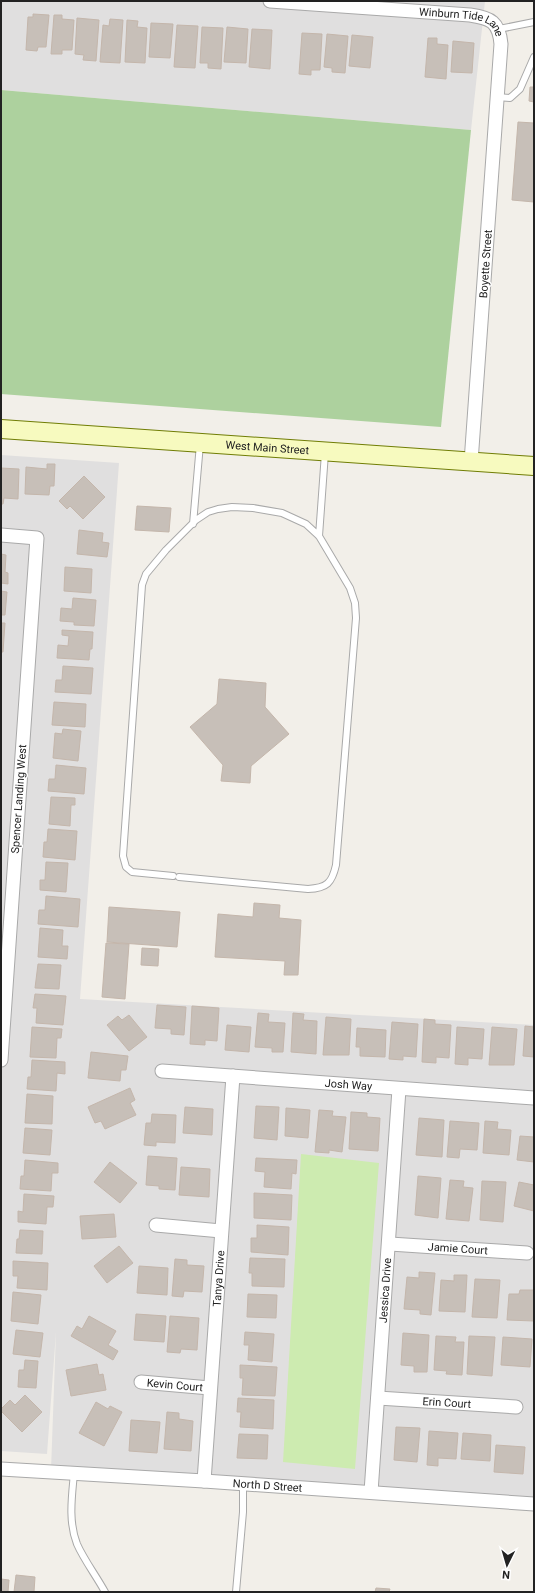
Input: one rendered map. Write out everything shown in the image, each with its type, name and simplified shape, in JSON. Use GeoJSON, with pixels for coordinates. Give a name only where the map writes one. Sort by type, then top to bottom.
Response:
{"type":"FeatureCollection","features":[{"type":"Feature","properties":{"kind":"main road","name":"West Main Street"},"geometry":{"type":"LineString","coordinates":[[1,428],[534,466]]}},
{"type":"Feature","properties":{"kind":"street","name":"Winburn Tide Lane"},"geometry":{"type":"LineString","coordinates":[[270,1],[321,3],[470,15],[485,19],[493,22],[499,29],[501,44],[499,66]]}},
{"type":"Feature","properties":{"kind":"street","name":"Boyette Street"},"geometry":{"type":"LineString","coordinates":[[471,462],[499,66]]}},
{"type":"Feature","properties":{"kind":"street","name":"Spencer Landing West"},"geometry":{"type":"LineString","coordinates":[[1,535],[37,538],[1,1060]]}},
{"type":"Feature","properties":{"kind":"street","name":"Josh Way"},"geometry":{"type":"LineString","coordinates":[[162,1071],[534,1098]]}},
{"type":"Feature","properties":{"kind":"street","name":"Tanya Drive"},"geometry":{"type":"LineString","coordinates":[[204,1481],[233,1076]]}},
{"type":"Feature","properties":{"kind":"street","name":"Jessica Drive"},"geometry":{"type":"LineString","coordinates":[[371,1492],[390,1244],[399,1089]]}},
{"type":"Feature","properties":{"kind":"street"},"geometry":{"type":"LineString","coordinates":[[156,1225],[221,1231]]}},
{"type":"Feature","properties":{"kind":"street","name":"Jamie Court"},"geometry":{"type":"LineString","coordinates":[[390,1244],[527,1253]]}},
{"type":"Feature","properties":{"kind":"street","name":"Kevin Court"},"geometry":{"type":"LineString","coordinates":[[140,1382],[210,1388]]}},
{"type":"Feature","properties":{"kind":"street","name":"Erin Court"},"geometry":{"type":"LineString","coordinates":[[378,1398],[516,1407]]}},
{"type":"Feature","properties":{"kind":"street","name":"North D Street"},"geometry":{"type":"LineString","coordinates":[[1,1468],[534,1504]]}},
{"type":"Feature","properties":{"kind":"lane"},"geometry":{"type":"LineString","coordinates":[[499,29],[534,22]]}},
{"type":"Feature","properties":{"kind":"lane"},"geometry":{"type":"LineString","coordinates":[[497,97],[510,98],[520,89],[534,57]]}},
{"type":"Feature","properties":{"kind":"lane"},"geometry":{"type":"LineString","coordinates":[[193,524],[200,443]]}},
{"type":"Feature","properties":{"kind":"lane"},"geometry":{"type":"LineString","coordinates":[[319,536],[325,452]]}},
{"type":"Feature","properties":{"kind":"lane"},"geometry":{"type":"LineString","coordinates":[[232,507],[253,508],[282,513],[306,524],[319,536],[350,588],[355,603],[356,618],[336,865],[333,876],[328,884],[319,888],[176,877],[132,872],[126,867],[123,856],[142,586],[146,574],[153,564],[193,524],[208,512],[232,507]]}},
{"type":"Feature","properties":{"kind":"lane"},"geometry":{"type":"LineString","coordinates":[[74,1473],[71,1509],[73,1527],[78,1544],[105,1592]]}},
{"type":"Feature","properties":{"kind":"lane"},"geometry":{"type":"LineString","coordinates":[[236,1592],[243,1512],[243,1484]]}},
{"type":"Feature","properties":{"kind":"shaded area"},"geometry":{"type":"Polygon","coordinates":[[[1,1],[485,1],[471,130],[1,90],[1,1]]]}},
{"type":"Feature","properties":{"kind":"shaded area"},"geometry":{"type":"Polygon","coordinates":[[[1,455],[119,463],[80,999],[534,1025],[534,1504],[51,1470],[56,1332],[47,1454],[1,1451],[1,455]]]}},
{"type":"Feature","properties":{"kind":"green space"},"geometry":{"type":"Polygon","coordinates":[[[1,90],[471,130],[441,427],[1,394],[1,90]]]}},
{"type":"Feature","properties":{"kind":"green space"},"geometry":{"type":"Polygon","coordinates":[[[301,1154],[379,1163],[355,1469],[283,1462],[301,1154]]]}},
{"type":"Feature","properties":{"kind":"building"},"geometry":{"type":"Polygon","coordinates":[[[33,14],[49,15],[46,47],[38,47],[37,51],[26,50],[28,17],[33,17],[33,14]]]}},
{"type":"Feature","properties":{"kind":"building"},"geometry":{"type":"Polygon","coordinates":[[[54,15],[62,15],[62,19],[74,20],[72,50],[62,50],[62,54],[51,54],[54,15]]]}},
{"type":"Feature","properties":{"kind":"building"},"geometry":{"type":"Polygon","coordinates":[[[77,18],[99,20],[96,61],[83,60],[84,55],[75,54],[77,18]]]}},
{"type":"Feature","properties":{"kind":"building"},"geometry":{"type":"Polygon","coordinates":[[[110,19],[123,20],[120,63],[100,62],[103,25],[109,26],[110,19]]]}},
{"type":"Feature","properties":{"kind":"building"},"geometry":{"type":"Polygon","coordinates":[[[127,20],[138,21],[137,27],[147,28],[145,63],[125,62],[127,20]]]}},
{"type":"Feature","properties":{"kind":"building"},"geometry":{"type":"Polygon","coordinates":[[[151,23],[173,24],[170,58],[149,57],[151,23]]]}},
{"type":"Feature","properties":{"kind":"building"},"geometry":{"type":"Polygon","coordinates":[[[177,25],[198,26],[195,68],[174,67],[177,25]]]}},
{"type":"Feature","properties":{"kind":"building"},"geometry":{"type":"Polygon","coordinates":[[[202,27],[223,28],[221,69],[208,68],[208,63],[200,63],[202,27]]]}},
{"type":"Feature","properties":{"kind":"building"},"geometry":{"type":"Polygon","coordinates":[[[227,27],[248,29],[246,63],[224,62],[227,27]]]}},
{"type":"Feature","properties":{"kind":"building"},"geometry":{"type":"Polygon","coordinates":[[[252,29],[272,30],[270,69],[249,67],[252,29]]]}},
{"type":"Feature","properties":{"kind":"building"},"geometry":{"type":"Polygon","coordinates":[[[302,33],[322,34],[320,70],[311,70],[311,75],[299,74],[302,33]]]}},
{"type":"Feature","properties":{"kind":"building"},"geometry":{"type":"Polygon","coordinates":[[[327,34],[348,36],[345,73],[332,72],[332,68],[324,67],[327,34]]]}},
{"type":"Feature","properties":{"kind":"building"},"geometry":{"type":"Polygon","coordinates":[[[352,35],[373,37],[370,68],[349,66],[352,35]]]}},
{"type":"Feature","properties":{"kind":"building"},"geometry":{"type":"Polygon","coordinates":[[[428,38],[437,38],[437,44],[448,45],[446,79],[425,77],[428,38]]]}},
{"type":"Feature","properties":{"kind":"building"},"geometry":{"type":"Polygon","coordinates":[[[453,41],[474,43],[472,73],[451,72],[453,41]]]}},
{"type":"Feature","properties":{"kind":"building"},"geometry":{"type":"Polygon","coordinates":[[[530,87],[534,87],[534,102],[529,101],[530,87]]]}},
{"type":"Feature","properties":{"kind":"building"},"geometry":{"type":"Polygon","coordinates":[[[518,122],[534,123],[534,202],[512,200],[518,122]]]}},
{"type":"Feature","properties":{"kind":"building"},"geometry":{"type":"Polygon","coordinates":[[[47,464],[55,464],[54,486],[50,486],[49,495],[25,494],[26,467],[47,469],[47,464]]]}},
{"type":"Feature","properties":{"kind":"building"},"geometry":{"type":"Polygon","coordinates":[[[1,468],[19,469],[18,499],[4,498],[3,504],[1,504],[1,468]]]}},
{"type":"Feature","properties":{"kind":"building"},"geometry":{"type":"Polygon","coordinates":[[[84,476],[105,497],[83,519],[70,506],[67,509],[59,501],[84,476]]]}},
{"type":"Feature","properties":{"kind":"building"},"geometry":{"type":"Polygon","coordinates":[[[137,506],[171,508],[169,532],[135,530],[137,506]]]}},
{"type":"Feature","properties":{"kind":"building"},"geometry":{"type":"Polygon","coordinates":[[[79,530],[103,533],[102,542],[109,543],[107,557],[77,554],[79,530]]]}},
{"type":"Feature","properties":{"kind":"building"},"geometry":{"type":"Polygon","coordinates":[[[1,554],[6,555],[5,572],[8,573],[8,584],[1,583],[1,554]]]}},
{"type":"Feature","properties":{"kind":"building"},"geometry":{"type":"Polygon","coordinates":[[[65,567],[92,569],[91,593],[64,591],[65,567]]]}},
{"type":"Feature","properties":{"kind":"building"},"geometry":{"type":"Polygon","coordinates":[[[1,591],[7,592],[5,615],[1,615],[1,591]]]}},
{"type":"Feature","properties":{"kind":"building"},"geometry":{"type":"Polygon","coordinates":[[[73,598],[96,600],[94,626],[74,625],[74,622],[60,621],[61,608],[72,609],[73,598]]]}},
{"type":"Feature","properties":{"kind":"building"},"geometry":{"type":"Polygon","coordinates":[[[1,623],[5,623],[3,652],[1,652],[1,623]]]}},
{"type":"Feature","properties":{"kind":"building"},"geometry":{"type":"Polygon","coordinates":[[[62,630],[93,632],[92,649],[90,649],[89,660],[57,658],[58,645],[68,646],[69,636],[62,635],[62,630]]]}},
{"type":"Feature","properties":{"kind":"building"},"geometry":{"type":"Polygon","coordinates":[[[63,666],[93,668],[91,694],[55,692],[56,680],[62,680],[63,666]]]}},
{"type":"Feature","properties":{"kind":"building"},"geometry":{"type":"Polygon","coordinates":[[[219,679],[266,683],[265,707],[289,734],[251,766],[250,783],[221,781],[223,765],[190,727],[217,704],[219,679]]]}},
{"type":"Feature","properties":{"kind":"building"},"geometry":{"type":"Polygon","coordinates":[[[54,702],[86,704],[85,727],[52,725],[54,702]]]}},
{"type":"Feature","properties":{"kind":"building"},"geometry":{"type":"Polygon","coordinates":[[[63,729],[81,731],[78,761],[53,758],[55,733],[62,734],[63,729]]]}},
{"type":"Feature","properties":{"kind":"building"},"geometry":{"type":"Polygon","coordinates":[[[56,765],[86,768],[84,794],[48,791],[49,779],[55,779],[56,765]]]}},
{"type":"Feature","properties":{"kind":"building"},"geometry":{"type":"Polygon","coordinates":[[[51,797],[75,798],[75,805],[71,805],[70,826],[49,824],[51,797]]]}},
{"type":"Feature","properties":{"kind":"building"},"geometry":{"type":"Polygon","coordinates":[[[48,829],[77,831],[75,860],[43,857],[44,842],[47,842],[48,829]]]}},
{"type":"Feature","properties":{"kind":"building"},"geometry":{"type":"Polygon","coordinates":[[[46,862],[68,863],[66,892],[40,890],[40,880],[45,880],[46,862]]]}},
{"type":"Feature","properties":{"kind":"building"},"geometry":{"type":"Polygon","coordinates":[[[46,896],[80,899],[78,927],[38,924],[39,910],[45,910],[46,896]]]}},
{"type":"Feature","properties":{"kind":"building"},"geometry":{"type":"Polygon","coordinates":[[[254,903],[280,905],[279,918],[301,920],[298,975],[284,975],[285,961],[215,957],[218,914],[253,917],[254,903]]]}},
{"type":"Feature","properties":{"kind":"building"},"geometry":{"type":"Polygon","coordinates":[[[109,907],[180,912],[177,947],[107,942],[109,907]]]}},
{"type":"Feature","properties":{"kind":"building"},"geometry":{"type":"Polygon","coordinates":[[[40,928],[63,930],[62,946],[68,946],[67,959],[38,957],[40,928]]]}},
{"type":"Feature","properties":{"kind":"building"},"geometry":{"type":"Polygon","coordinates":[[[106,943],[129,944],[125,999],[102,997],[106,943]]]}},
{"type":"Feature","properties":{"kind":"building"},"geometry":{"type":"Polygon","coordinates":[[[142,948],[159,949],[158,966],[141,965],[142,948]]]}},
{"type":"Feature","properties":{"kind":"building"},"geometry":{"type":"Polygon","coordinates":[[[38,964],[61,965],[59,989],[35,988],[38,964]]]}},
{"type":"Feature","properties":{"kind":"building"},"geometry":{"type":"Polygon","coordinates":[[[35,994],[66,996],[63,1025],[36,1023],[37,1008],[33,1008],[35,994]]]}},
{"type":"Feature","properties":{"kind":"building"},"geometry":{"type":"Polygon","coordinates":[[[157,1005],[186,1007],[184,1035],[171,1034],[171,1029],[155,1028],[157,1005]]]}},
{"type":"Feature","properties":{"kind":"building"},"geometry":{"type":"Polygon","coordinates":[[[192,1006],[219,1008],[217,1041],[205,1040],[205,1045],[190,1044],[192,1006]]]}},
{"type":"Feature","properties":{"kind":"building"},"geometry":{"type":"Polygon","coordinates":[[[258,1013],[269,1014],[268,1022],[285,1023],[283,1052],[272,1052],[272,1048],[255,1047],[258,1013]]]}},
{"type":"Feature","properties":{"kind":"building"},"geometry":{"type":"Polygon","coordinates":[[[293,1013],[304,1014],[303,1020],[317,1021],[316,1054],[291,1052],[293,1013]]]}},
{"type":"Feature","properties":{"kind":"building"},"geometry":{"type":"Polygon","coordinates":[[[129,1015],[147,1037],[129,1051],[107,1025],[118,1016],[122,1020],[129,1015]]]}},
{"type":"Feature","properties":{"kind":"building"},"geometry":{"type":"Polygon","coordinates":[[[326,1017],[351,1019],[349,1055],[323,1055],[326,1017]]]}},
{"type":"Feature","properties":{"kind":"building"},"geometry":{"type":"Polygon","coordinates":[[[424,1019],[435,1020],[435,1024],[451,1025],[449,1058],[436,1057],[436,1063],[422,1062],[424,1019]]]}},
{"type":"Feature","properties":{"kind":"building"},"geometry":{"type":"Polygon","coordinates":[[[392,1022],[418,1024],[416,1057],[403,1056],[403,1060],[389,1059],[392,1022]]]}},
{"type":"Feature","properties":{"kind":"building"},"geometry":{"type":"Polygon","coordinates":[[[227,1025],[251,1027],[249,1052],[225,1050],[227,1025]]]}},
{"type":"Feature","properties":{"kind":"building"},"geometry":{"type":"Polygon","coordinates":[[[525,1026],[534,1027],[534,1057],[523,1056],[525,1026]]]}},
{"type":"Feature","properties":{"kind":"building"},"geometry":{"type":"Polygon","coordinates":[[[32,1027],[62,1029],[61,1038],[57,1038],[56,1058],[30,1057],[32,1027]]]}},
{"type":"Feature","properties":{"kind":"building"},"geometry":{"type":"Polygon","coordinates":[[[457,1027],[484,1029],[482,1059],[468,1058],[468,1065],[455,1064],[457,1027]]]}},
{"type":"Feature","properties":{"kind":"building"},"geometry":{"type":"Polygon","coordinates":[[[492,1027],[517,1029],[514,1065],[489,1065],[492,1027]]]}},
{"type":"Feature","properties":{"kind":"building"},"geometry":{"type":"Polygon","coordinates":[[[357,1028],[386,1030],[385,1057],[360,1056],[360,1047],[356,1047],[357,1028]]]}},
{"type":"Feature","properties":{"kind":"building"},"geometry":{"type":"Polygon","coordinates":[[[91,1052],[128,1056],[126,1070],[121,1070],[120,1081],[88,1078],[91,1052]]]}},
{"type":"Feature","properties":{"kind":"building"},"geometry":{"type":"Polygon","coordinates":[[[32,1060],[65,1062],[65,1074],[57,1073],[56,1091],[27,1089],[28,1077],[31,1077],[32,1060]]]}},
{"type":"Feature","properties":{"kind":"building"},"geometry":{"type":"Polygon","coordinates":[[[130,1088],[135,1100],[130,1103],[136,1115],[105,1129],[101,1121],[95,1123],[88,1107],[130,1088]]]}},
{"type":"Feature","properties":{"kind":"building"},"geometry":{"type":"Polygon","coordinates":[[[27,1094],[53,1096],[52,1124],[25,1123],[27,1094]]]}},
{"type":"Feature","properties":{"kind":"building"},"geometry":{"type":"Polygon","coordinates":[[[256,1106],[279,1107],[277,1140],[254,1138],[256,1106]]]}},
{"type":"Feature","properties":{"kind":"building"},"geometry":{"type":"Polygon","coordinates":[[[185,1107],[213,1109],[212,1135],[183,1133],[185,1107]]]}},
{"type":"Feature","properties":{"kind":"building"},"geometry":{"type":"Polygon","coordinates":[[[286,1108],[310,1110],[308,1138],[285,1136],[286,1108]]]}},
{"type":"Feature","properties":{"kind":"building"},"geometry":{"type":"Polygon","coordinates":[[[319,1110],[333,1111],[332,1116],[346,1117],[342,1152],[329,1150],[329,1153],[315,1152],[319,1110]]]}},
{"type":"Feature","properties":{"kind":"building"},"geometry":{"type":"Polygon","coordinates":[[[351,1112],[367,1113],[367,1117],[380,1118],[378,1151],[349,1149],[351,1112]]]}},
{"type":"Feature","properties":{"kind":"building"},"geometry":{"type":"Polygon","coordinates":[[[152,1114],[176,1115],[175,1143],[156,1142],[156,1146],[144,1145],[146,1123],[151,1123],[152,1114]]]}},
{"type":"Feature","properties":{"kind":"building"},"geometry":{"type":"Polygon","coordinates":[[[419,1118],[444,1120],[442,1157],[416,1155],[419,1118]]]}},
{"type":"Feature","properties":{"kind":"building"},"geometry":{"type":"Polygon","coordinates":[[[450,1121],[479,1123],[477,1150],[460,1149],[459,1158],[447,1157],[450,1121]]]}},
{"type":"Feature","properties":{"kind":"building"},"geometry":{"type":"Polygon","coordinates":[[[485,1121],[498,1122],[497,1129],[511,1130],[509,1155],[483,1153],[485,1121]]]}},
{"type":"Feature","properties":{"kind":"building"},"geometry":{"type":"Polygon","coordinates":[[[25,1128],[52,1130],[50,1155],[23,1153],[25,1128]]]}},
{"type":"Feature","properties":{"kind":"building"},"geometry":{"type":"Polygon","coordinates":[[[520,1136],[534,1137],[534,1162],[517,1160],[520,1136]]]}},
{"type":"Feature","properties":{"kind":"building"},"geometry":{"type":"Polygon","coordinates":[[[148,1156],[177,1158],[175,1190],[159,1189],[159,1186],[146,1185],[148,1156]]]}},
{"type":"Feature","properties":{"kind":"building"},"geometry":{"type":"Polygon","coordinates":[[[256,1158],[297,1160],[296,1174],[292,1173],[291,1189],[264,1187],[265,1172],[255,1171],[256,1158]]]}},
{"type":"Feature","properties":{"kind":"building"},"geometry":{"type":"Polygon","coordinates":[[[25,1160],[58,1163],[58,1173],[52,1173],[51,1191],[20,1189],[21,1176],[24,1176],[25,1160]]]}},
{"type":"Feature","properties":{"kind":"building"},"geometry":{"type":"Polygon","coordinates":[[[110,1162],[137,1183],[120,1203],[94,1182],[110,1162]]]}},
{"type":"Feature","properties":{"kind":"building"},"geometry":{"type":"Polygon","coordinates":[[[181,1167],[210,1169],[209,1197],[179,1195],[181,1167]]]}},
{"type":"Feature","properties":{"kind":"building"},"geometry":{"type":"Polygon","coordinates":[[[418,1176],[441,1178],[438,1218],[415,1215],[418,1176]]]}},
{"type":"Feature","properties":{"kind":"building"},"geometry":{"type":"Polygon","coordinates":[[[450,1180],[464,1181],[463,1187],[473,1188],[469,1221],[446,1219],[450,1180]]]}},
{"type":"Feature","properties":{"kind":"building"},"geometry":{"type":"Polygon","coordinates":[[[482,1181],[506,1182],[503,1222],[480,1220],[482,1181]]]}},
{"type":"Feature","properties":{"kind":"building"},"geometry":{"type":"Polygon","coordinates":[[[519,1182],[534,1185],[534,1211],[514,1206],[519,1182]]]}},
{"type":"Feature","properties":{"kind":"building"},"geometry":{"type":"Polygon","coordinates":[[[254,1193],[292,1195],[291,1220],[254,1218],[254,1193]]]}},
{"type":"Feature","properties":{"kind":"building"},"geometry":{"type":"Polygon","coordinates":[[[24,1194],[54,1196],[53,1207],[47,1207],[46,1224],[18,1222],[18,1211],[23,1212],[24,1194]]]}},
{"type":"Feature","properties":{"kind":"building"},"geometry":{"type":"Polygon","coordinates":[[[114,1214],[116,1237],[82,1239],[80,1216],[114,1214]]]}},
{"type":"Feature","properties":{"kind":"building"},"geometry":{"type":"Polygon","coordinates":[[[257,1225],[289,1227],[288,1255],[251,1252],[251,1238],[257,1238],[257,1225]]]}},
{"type":"Feature","properties":{"kind":"building"},"geometry":{"type":"Polygon","coordinates":[[[20,1230],[43,1231],[42,1254],[16,1253],[17,1239],[19,1239],[20,1230]]]}},
{"type":"Feature","properties":{"kind":"building"},"geometry":{"type":"Polygon","coordinates":[[[119,1246],[133,1263],[107,1283],[94,1266],[119,1246]]]}},
{"type":"Feature","properties":{"kind":"building"},"geometry":{"type":"Polygon","coordinates":[[[250,1258],[285,1259],[284,1287],[252,1286],[252,1273],[249,1273],[250,1258]]]}},
{"type":"Feature","properties":{"kind":"building"},"geometry":{"type":"Polygon","coordinates":[[[175,1259],[187,1260],[187,1265],[204,1266],[202,1292],[184,1291],[183,1297],[172,1296],[175,1259]]]}},
{"type":"Feature","properties":{"kind":"building"},"geometry":{"type":"Polygon","coordinates":[[[13,1261],[48,1263],[47,1290],[17,1288],[18,1276],[13,1276],[13,1261]]]}},
{"type":"Feature","properties":{"kind":"building"},"geometry":{"type":"Polygon","coordinates":[[[139,1266],[168,1268],[167,1295],[137,1293],[139,1266]]]}},
{"type":"Feature","properties":{"kind":"building"},"geometry":{"type":"Polygon","coordinates":[[[419,1272],[435,1273],[431,1315],[420,1314],[420,1310],[404,1309],[407,1277],[419,1278],[419,1272]]]}},
{"type":"Feature","properties":{"kind":"building"},"geometry":{"type":"Polygon","coordinates":[[[454,1275],[467,1275],[465,1312],[439,1311],[441,1280],[454,1281],[454,1275]]]}},
{"type":"Feature","properties":{"kind":"building"},"geometry":{"type":"Polygon","coordinates":[[[475,1279],[500,1280],[497,1318],[472,1317],[475,1279]]]}},
{"type":"Feature","properties":{"kind":"building"},"geometry":{"type":"Polygon","coordinates":[[[520,1290],[534,1290],[534,1321],[507,1320],[509,1294],[519,1294],[520,1290]]]}},
{"type":"Feature","properties":{"kind":"building"},"geometry":{"type":"Polygon","coordinates":[[[13,1292],[41,1295],[38,1324],[11,1321],[13,1292]]]}},
{"type":"Feature","properties":{"kind":"building"},"geometry":{"type":"Polygon","coordinates":[[[248,1294],[277,1295],[276,1318],[247,1317],[248,1294]]]}},
{"type":"Feature","properties":{"kind":"building"},"geometry":{"type":"Polygon","coordinates":[[[136,1314],[166,1316],[164,1342],[134,1340],[136,1314]]]}},
{"type":"Feature","properties":{"kind":"building"},"geometry":{"type":"Polygon","coordinates":[[[89,1316],[116,1331],[108,1345],[118,1351],[113,1360],[71,1336],[77,1326],[82,1329],[89,1316]]]}},
{"type":"Feature","properties":{"kind":"building"},"geometry":{"type":"Polygon","coordinates":[[[170,1316],[199,1318],[197,1350],[181,1349],[180,1353],[167,1352],[170,1316]]]}},
{"type":"Feature","properties":{"kind":"building"},"geometry":{"type":"Polygon","coordinates":[[[16,1330],[43,1333],[40,1357],[13,1354],[16,1330]]]}},
{"type":"Feature","properties":{"kind":"building"},"geometry":{"type":"Polygon","coordinates":[[[245,1332],[274,1334],[272,1362],[248,1360],[249,1345],[244,1345],[245,1332]]]}},
{"type":"Feature","properties":{"kind":"building"},"geometry":{"type":"Polygon","coordinates":[[[403,1333],[429,1335],[427,1372],[414,1372],[414,1366],[401,1365],[403,1333]]]}},
{"type":"Feature","properties":{"kind":"building"},"geometry":{"type":"Polygon","coordinates":[[[436,1336],[456,1337],[455,1342],[464,1342],[462,1375],[446,1374],[447,1371],[434,1370],[436,1336]]]}},
{"type":"Feature","properties":{"kind":"building"},"geometry":{"type":"Polygon","coordinates":[[[469,1336],[495,1337],[492,1376],[467,1374],[469,1336]]]}},
{"type":"Feature","properties":{"kind":"building"},"geometry":{"type":"Polygon","coordinates":[[[503,1337],[532,1339],[530,1367],[501,1365],[503,1337]]]}},
{"type":"Feature","properties":{"kind":"building"},"geometry":{"type":"Polygon","coordinates":[[[25,1360],[38,1361],[36,1388],[18,1387],[19,1370],[24,1370],[25,1360]]]}},
{"type":"Feature","properties":{"kind":"building"},"geometry":{"type":"Polygon","coordinates":[[[97,1364],[99,1375],[103,1374],[106,1390],[71,1396],[66,1370],[97,1364]]]}},
{"type":"Feature","properties":{"kind":"building"},"geometry":{"type":"Polygon","coordinates":[[[240,1365],[277,1367],[275,1396],[242,1395],[243,1378],[240,1378],[240,1365]]]}},
{"type":"Feature","properties":{"kind":"building"},"geometry":{"type":"Polygon","coordinates":[[[25,1395],[42,1412],[22,1432],[1,1411],[1,1409],[10,1400],[15,1405],[25,1395]]]}},
{"type":"Feature","properties":{"kind":"building"},"geometry":{"type":"Polygon","coordinates":[[[238,1398],[274,1400],[273,1429],[240,1427],[241,1412],[237,1412],[238,1398]]]}},
{"type":"Feature","properties":{"kind":"building"},"geometry":{"type":"Polygon","coordinates":[[[96,1402],[108,1409],[110,1406],[122,1412],[104,1446],[79,1433],[96,1402]]]}},
{"type":"Feature","properties":{"kind":"building"},"geometry":{"type":"Polygon","coordinates":[[[167,1412],[179,1413],[179,1419],[193,1421],[191,1451],[164,1449],[167,1412]]]}},
{"type":"Feature","properties":{"kind":"building"},"geometry":{"type":"Polygon","coordinates":[[[131,1420],[160,1422],[157,1453],[129,1451],[131,1420]]]}},
{"type":"Feature","properties":{"kind":"building"},"geometry":{"type":"Polygon","coordinates":[[[396,1427],[420,1428],[417,1462],[394,1460],[396,1427]]]}},
{"type":"Feature","properties":{"kind":"building"},"geometry":{"type":"Polygon","coordinates":[[[429,1431],[458,1433],[456,1459],[438,1458],[438,1466],[427,1465],[429,1431]]]}},
{"type":"Feature","properties":{"kind":"building"},"geometry":{"type":"Polygon","coordinates":[[[463,1433],[491,1435],[490,1461],[461,1459],[463,1433]]]}},
{"type":"Feature","properties":{"kind":"building"},"geometry":{"type":"Polygon","coordinates":[[[239,1434],[268,1435],[267,1459],[237,1458],[239,1434]]]}},
{"type":"Feature","properties":{"kind":"building"},"geometry":{"type":"Polygon","coordinates":[[[496,1445],[525,1447],[523,1474],[494,1472],[496,1445]]]}},
{"type":"Feature","properties":{"kind":"building"},"geometry":{"type":"Polygon","coordinates":[[[16,1575],[35,1577],[34,1592],[14,1592],[16,1575]]]}},
{"type":"Feature","properties":{"kind":"building"},"geometry":{"type":"Polygon","coordinates":[[[1,1579],[9,1580],[8,1592],[1,1592],[1,1579]]]}},
{"type":"Feature","properties":{"kind":"building"},"geometry":{"type":"Polygon","coordinates":[[[376,1588],[390,1589],[389,1592],[375,1592],[376,1588]]]}}]}
